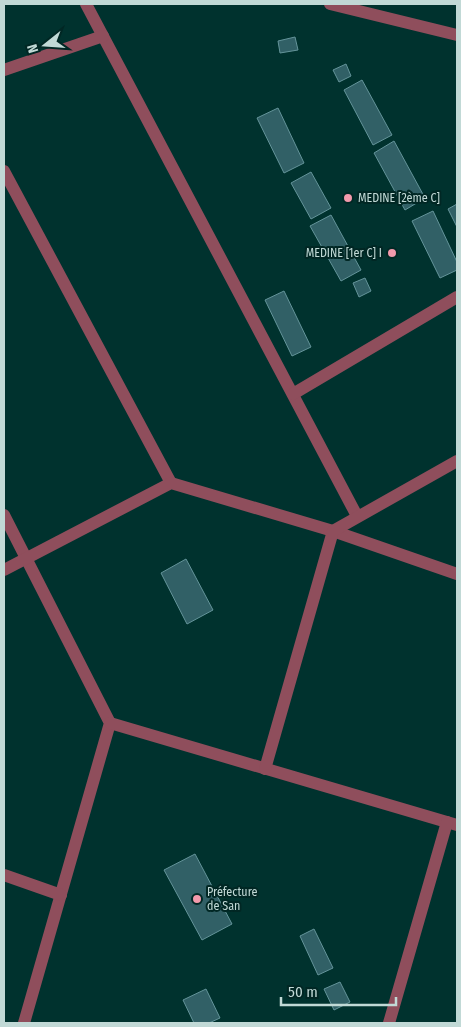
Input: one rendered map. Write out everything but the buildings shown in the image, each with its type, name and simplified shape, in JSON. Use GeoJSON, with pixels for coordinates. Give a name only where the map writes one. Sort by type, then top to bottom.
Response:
{"type":"FeatureCollection","features":[{"type":"Feature","properties":{"kind":"street"},"geometry":{"type":"LineString","coordinates":[[86,4],[357,516]]}},
{"type":"Feature","properties":{"kind":"street"},"geometry":{"type":"LineString","coordinates":[[330,4],[370,8],[457,35]]}},
{"type":"Feature","properties":{"kind":"street"},"geometry":{"type":"LineString","coordinates":[[4,70],[103,36]]}},
{"type":"Feature","properties":{"kind":"street"},"geometry":{"type":"LineString","coordinates":[[4,171],[171,483]]}},
{"type":"Feature","properties":{"kind":"street"},"geometry":{"type":"LineString","coordinates":[[293,394],[457,298]]}},
{"type":"Feature","properties":{"kind":"street"},"geometry":{"type":"LineString","coordinates":[[265,768],[333,530],[457,461]]}},
{"type":"Feature","properties":{"kind":"street"},"geometry":{"type":"LineString","coordinates":[[4,570],[171,483],[333,530],[457,574]]}},
{"type":"Feature","properties":{"kind":"street"},"geometry":{"type":"LineString","coordinates":[[4,515],[110,723],[24,1023]]}},
{"type":"Feature","properties":{"kind":"street"},"geometry":{"type":"LineString","coordinates":[[110,723],[452,824],[389,1023]]}},
{"type":"Feature","properties":{"kind":"street"},"geometry":{"type":"LineString","coordinates":[[4,875],[61,895]]}},
{"type":"Feature","properties":{"kind":"place","name":"MEDINE [2ème C]"},"geometry":{"type":"Point","coordinates":[348,198]}},
{"type":"Feature","properties":{"kind":"place","name":"MEDINE [1er C] I"},"geometry":{"type":"Point","coordinates":[392,253]}},
{"type":"Feature","properties":{"kind":"place","name":"Préfecture de San"},"geometry":{"type":"Point","coordinates":[197,899]}}]}
